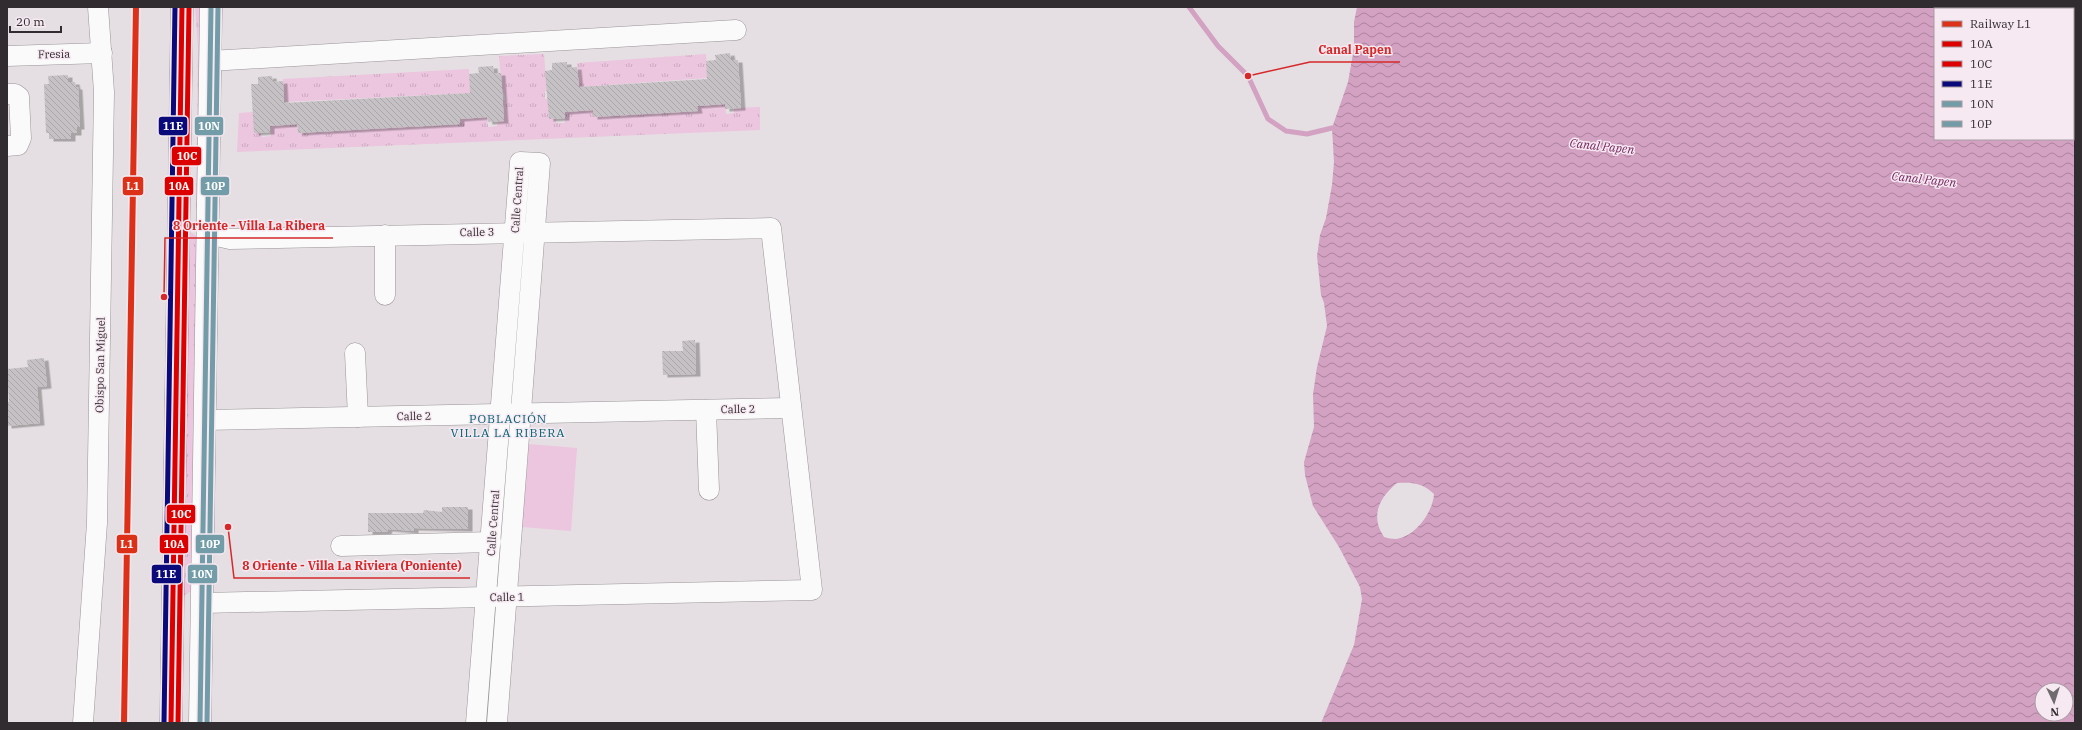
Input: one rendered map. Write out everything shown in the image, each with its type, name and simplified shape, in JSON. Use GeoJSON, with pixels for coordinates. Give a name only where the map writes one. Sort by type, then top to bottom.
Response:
{"type":"FeatureCollection","features":[{"type":"Feature","properties":{"kind":"main road"},"geometry":{"type":"LineString","coordinates":[[171,723],[182,7]]}},
{"type":"Feature","properties":{"kind":"main road"},"geometry":{"type":"LineString","coordinates":[[200,723],[211,7]]}},
{"type":"Feature","properties":{"kind":"main road"},"geometry":{"type":"LineString","coordinates":[[179,196],[193,221],[208,234]]}},
{"type":"Feature","properties":{"kind":"main road"},"geometry":{"type":"LineString","coordinates":[[172,636],[186,616],[202,603]]}},
{"type":"Feature","properties":{"kind":"street","name":"Obispo San Miguel"},"geometry":{"type":"LineString","coordinates":[[83,723],[97,523],[104,114],[102,53],[98,7]]}},
{"type":"Feature","properties":{"kind":"street"},"geometry":{"type":"LineString","coordinates":[[210,61],[736,30]]}},
{"type":"Feature","properties":{"kind":"street","name":"Fresia"},"geometry":{"type":"LineString","coordinates":[[7,56],[102,53]]}},
{"type":"Feature","properties":{"kind":"street"},"geometry":{"type":"LineString","coordinates":[[7,94],[15,94],[19,99],[22,141],[16,146],[7,146]]}},
{"type":"Feature","properties":{"kind":"street","name":"Calle Central"},"geometry":{"type":"LineString","coordinates":[[476,723],[491,542],[511,414],[535,231],[540,163],[520,162],[515,232],[511,414],[508,597],[497,723]]}},
{"type":"Feature","properties":{"kind":"street","name":"Calle 3"},"geometry":{"type":"LineString","coordinates":[[208,234],[230,239],[535,231],[771,228],[791,408]]}},
{"type":"Feature","properties":{"kind":"street"},"geometry":{"type":"LineString","coordinates":[[385,235],[385,295]]}},
{"type":"Feature","properties":{"kind":"street"},"geometry":{"type":"LineString","coordinates":[[356,353],[358,417]]}},
{"type":"Feature","properties":{"kind":"street","name":"Calle 2"},"geometry":{"type":"LineString","coordinates":[[205,420],[791,408]]}},
{"type":"Feature","properties":{"kind":"street","name":"Calle 1"},"geometry":{"type":"LineString","coordinates":[[202,603],[812,590],[791,408]]}},
{"type":"Feature","properties":{"kind":"street"},"geometry":{"type":"LineString","coordinates":[[706,410],[709,490]]}},
{"type":"Feature","properties":{"kind":"street"},"geometry":{"type":"LineString","coordinates":[[341,546],[491,542]]}},
{"type":"Feature","properties":{"kind":"street"},"geometry":{"type":"LineString","coordinates":[[478,697],[499,698]]}},
{"type":"Feature","properties":{"kind":"green space"},"geometry":{"type":"Polygon","coordinates":[[[195,7],[203,7],[200,210],[196,209],[198,47],[195,7]]]}},
{"type":"Feature","properties":{"kind":"green space"},"geometry":{"type":"Polygon","coordinates":[[[544,54],[547,91],[545,91],[545,99],[548,99],[549,119],[556,118],[556,123],[565,123],[565,112],[593,110],[593,117],[651,105],[652,114],[697,111],[697,106],[725,104],[726,114],[734,113],[734,108],[760,107],[760,130],[237,152],[239,113],[253,112],[262,137],[271,136],[270,126],[297,124],[298,133],[402,127],[414,118],[415,127],[460,124],[460,119],[487,117],[488,127],[497,126],[502,101],[505,100],[504,93],[502,93],[499,56],[544,54]]]}},
{"type":"Feature","properties":{"kind":"green space"},"geometry":{"type":"Polygon","coordinates":[[[706,54],[707,78],[579,87],[577,63],[706,54]]]}},
{"type":"Feature","properties":{"kind":"green space"},"geometry":{"type":"Polygon","coordinates":[[[469,69],[470,93],[284,102],[283,79],[469,69]]]}},
{"type":"Feature","properties":{"kind":"green space"},"geometry":{"type":"Polygon","coordinates":[[[189,231],[199,238],[194,589],[182,597],[189,231]]]}},
{"type":"Feature","properties":{"kind":"green space"},"geometry":{"type":"Polygon","coordinates":[[[529,444],[577,448],[571,531],[522,527],[529,444]]]}},
{"type":"Feature","properties":{"kind":"water"},"geometry":{"type":"Polygon","coordinates":[[[1357,7],[2075,7],[2075,723],[1321,723],[1354,645],[1362,599],[1360,587],[1339,547],[1313,506],[1305,475],[1304,462],[1314,427],[1313,394],[1317,367],[1327,326],[1324,303],[1321,295],[1317,256],[1320,235],[1326,218],[1332,185],[1334,162],[1332,128],[1348,82],[1354,48],[1354,22],[1357,7]],[[1397,483],[1381,501],[1377,515],[1380,529],[1384,537],[1396,539],[1410,534],[1427,516],[1434,494],[1421,485],[1397,483]]]}},
{"type":"Feature","properties":{"kind":"building"},"geometry":{"type":"Polygon","coordinates":[[[730,53],[731,60],[738,60],[741,108],[725,109],[725,104],[697,106],[698,111],[593,117],[593,110],[565,112],[565,118],[549,119],[545,71],[552,70],[552,63],[567,62],[567,68],[577,67],[579,87],[707,79],[706,61],[716,60],[715,55],[730,53]]]}},
{"type":"Feature","properties":{"kind":"building"},"geometry":{"type":"Polygon","coordinates":[[[493,66],[494,73],[501,73],[504,121],[488,122],[487,117],[460,119],[460,124],[298,133],[297,124],[270,126],[270,132],[254,133],[251,84],[258,84],[258,77],[272,76],[273,82],[283,81],[284,103],[470,93],[469,74],[479,73],[478,67],[493,66]]]}},
{"type":"Feature","properties":{"kind":"building"},"geometry":{"type":"Polygon","coordinates":[[[68,75],[68,82],[75,82],[76,87],[78,87],[80,127],[77,127],[77,133],[71,133],[71,139],[49,139],[49,133],[46,133],[44,84],[49,84],[48,76],[68,75]]]}},
{"type":"Feature","properties":{"kind":"building"},"geometry":{"type":"Polygon","coordinates":[[[695,340],[696,374],[663,375],[662,351],[683,351],[682,341],[695,340]]]}},
{"type":"Feature","properties":{"kind":"building"},"geometry":{"type":"Polygon","coordinates":[[[44,358],[47,386],[37,387],[40,423],[7,426],[7,402],[9,402],[7,369],[28,367],[27,360],[44,358]]]}},
{"type":"Feature","properties":{"kind":"building"},"geometry":{"type":"Polygon","coordinates":[[[442,507],[468,507],[468,529],[414,528],[414,531],[388,529],[387,532],[368,532],[368,513],[423,513],[424,510],[442,512],[442,507]]]}},
{"type":"Feature","properties":{"kind":"waterway","name":"Canal Papen"},"geometry":{"type":"LineString","coordinates":[[1189,7],[1218,46],[1248,76],[1268,119],[1286,131],[1307,134],[1332,128],[1338,129]]}},
{"type":"Feature","properties":{"kind":"rail line","name":"L1"},"geometry":{"type":"LineString","coordinates":[[124,723],[136,7]]}},
{"type":"Feature","properties":{"kind":"transit line","name":"11E"},"geometry":{"type":"LineString","coordinates":[[164,723],[175,7]]}},
{"type":"Feature","properties":{"kind":"transit line","name":"10A"},"geometry":{"type":"LineString","coordinates":[[171,723],[182,7]]}},
{"type":"Feature","properties":{"kind":"transit line","name":"10C"},"geometry":{"type":"LineString","coordinates":[[178,723],[189,7]]}},
{"type":"Feature","properties":{"kind":"transit line","name":"10N"},"geometry":{"type":"LineString","coordinates":[[200,723],[211,7]]}},
{"type":"Feature","properties":{"kind":"transit line","name":"10P"},"geometry":{"type":"LineString","coordinates":[[207,723],[218,7]]}},
{"type":"Feature","properties":{"kind":"place","name":"Canal Papen"},"geometry":{"type":"Point","coordinates":[1248,76]}},
{"type":"Feature","properties":{"kind":"place","name":"8 Oriente - Villa La Ribera"},"geometry":{"type":"Point","coordinates":[164,297]}},
{"type":"Feature","properties":{"kind":"place","name":"8 Oriente - Villa La Riviera (Poniente)"},"geometry":{"type":"Point","coordinates":[228,527]}},
{"type":"Feature","properties":{"kind":"district","name":"POBLACIÓN VILLA LA RIBERA"},"geometry":{"type":"Point","coordinates":[508,425]}}]}
